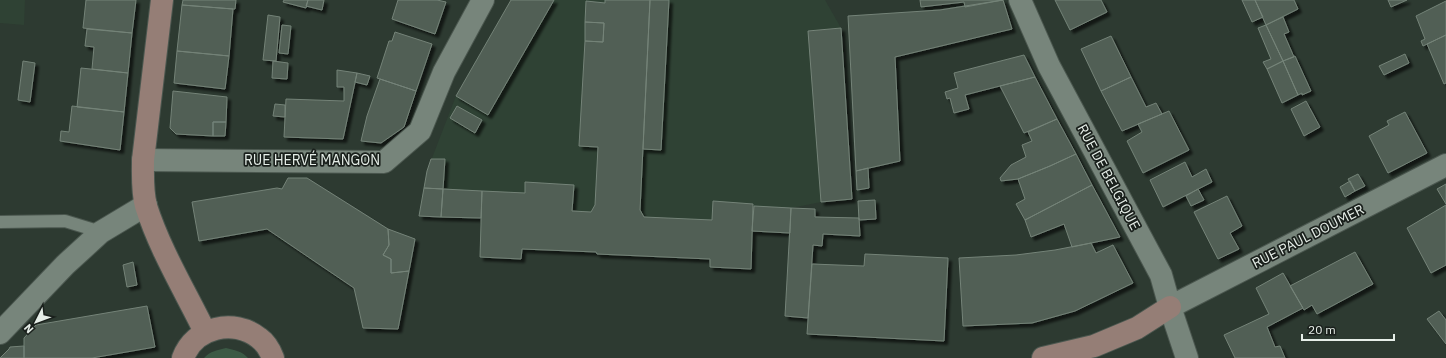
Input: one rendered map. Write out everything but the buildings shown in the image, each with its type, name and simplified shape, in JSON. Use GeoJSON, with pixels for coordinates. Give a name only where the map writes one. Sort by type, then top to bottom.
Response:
{"type":"FeatureCollection","features":[{"type":"Feature","properties":{"kind":"street"},"geometry":{"type":"LineString","coordinates":[[162,0],[143,160],[143,183],[146,205],[159,240],[205,332]]}},
{"type":"Feature","properties":{"kind":"street","name":"RUE HERVÉ MANGON"},"geometry":{"type":"LineString","coordinates":[[143,160],[384,162],[420,131],[444,72],[483,0]]}},
{"type":"Feature","properties":{"kind":"street","name":"RUE DE BELGIQUE"},"geometry":{"type":"LineString","coordinates":[[1020,0],[1049,66],[1161,275],[1186,358]]}},
{"type":"Feature","properties":{"kind":"street","name":"RUE PAUL DOUMER"},"geometry":{"type":"LineString","coordinates":[[1170,307],[1446,165]]}},
{"type":"Feature","properties":{"kind":"street"},"geometry":{"type":"LineString","coordinates":[[0,333],[64,266],[101,232],[146,205]]}},
{"type":"Feature","properties":{"kind":"street"},"geometry":{"type":"LineString","coordinates":[[1043,358],[1094,346],[1137,328],[1170,307]]}},
{"type":"Feature","properties":{"kind":"street"},"geometry":{"type":"LineString","coordinates":[[183,358],[194,341],[205,332],[218,328],[233,327],[247,330],[259,338],[269,348],[273,358]]}},
{"type":"Feature","properties":{"kind":"lane"},"geometry":{"type":"LineString","coordinates":[[0,222],[64,220],[101,232]]}},
{"type":"Feature","properties":{"kind":"shaded area"},"geometry":{"type":"Polygon","coordinates":[[[0,0],[25,0],[24,25],[0,23],[0,0]]]}},
{"type":"Feature","properties":{"kind":"shaded area"},"geometry":{"type":"Polygon","coordinates":[[[511,0],[825,0],[841,28],[852,199],[821,202],[791,208],[790,233],[753,232],[751,269],[710,267],[710,259],[597,254],[596,252],[523,249],[521,259],[480,257],[481,218],[419,216],[427,171],[456,96],[511,0]]]}},
{"type":"Feature","properties":{"kind":"shaded area"},"geometry":{"type":"Polygon","coordinates":[[[226,348],[241,352],[248,358],[204,358],[211,352],[226,348]]]}}]}
